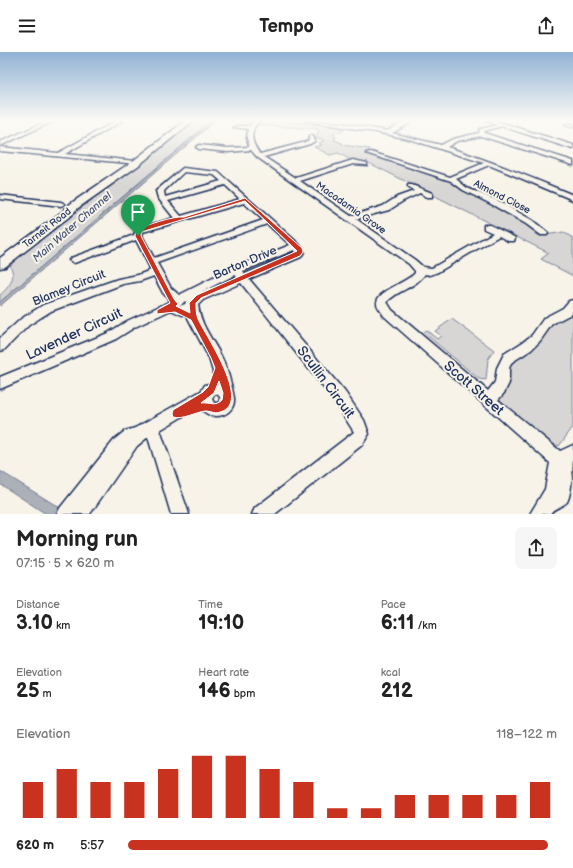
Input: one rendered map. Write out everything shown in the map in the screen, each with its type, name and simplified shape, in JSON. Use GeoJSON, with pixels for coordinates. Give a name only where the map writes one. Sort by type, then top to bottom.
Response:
{"type":"FeatureCollection","features":[{"type":"Feature","properties":{"kind":"main road"},"geometry":{"type":"LineString","coordinates":[[136,163],[162,143]]}},
{"type":"Feature","properties":{"kind":"main road"},"geometry":{"type":"LineString","coordinates":[[559,143],[573,147]]}},
{"type":"Feature","properties":{"kind":"main road","name":"Tarneit Road"},"geometry":{"type":"LineString","coordinates":[[0,264],[64,209],[79,207],[87,198],[136,163]]}},
{"type":"Feature","properties":{"kind":"street"},"geometry":{"type":"LineString","coordinates":[[60,155],[82,143]]}},
{"type":"Feature","properties":{"kind":"street"},"geometry":{"type":"LineString","coordinates":[[199,147],[228,150],[253,148],[251,143]]}},
{"type":"Feature","properties":{"kind":"street"},"geometry":{"type":"LineString","coordinates":[[259,156],[309,143]]}},
{"type":"Feature","properties":{"kind":"street"},"geometry":{"type":"LineString","coordinates":[[426,143],[468,155],[573,198]]}},
{"type":"Feature","properties":{"kind":"street"},"geometry":{"type":"LineString","coordinates":[[442,147],[450,143]]}},
{"type":"Feature","properties":{"kind":"street"},"geometry":{"type":"LineString","coordinates":[[508,143],[573,163]]}},
{"type":"Feature","properties":{"kind":"street","name":"Macadamia Grove"},"geometry":{"type":"LineString","coordinates":[[253,148],[259,156],[412,262],[420,270]]}},
{"type":"Feature","properties":{"kind":"street"},"geometry":{"type":"LineString","coordinates":[[0,149],[136,163]]}},
{"type":"Feature","properties":{"kind":"street","name":"Almond Close"},"geometry":{"type":"LineString","coordinates":[[369,153],[451,179],[465,189],[494,202],[544,233]]}},
{"type":"Feature","properties":{"kind":"street"},"geometry":{"type":"LineString","coordinates":[[294,181],[353,162],[365,164]]}},
{"type":"Feature","properties":{"kind":"street","name":"Almond Close"},"geometry":{"type":"LineString","coordinates":[[451,179],[489,164]]}},
{"type":"Feature","properties":{"kind":"street","name":"Barton Drive"},"geometry":{"type":"LineString","coordinates":[[164,200],[160,194],[160,191],[184,170],[215,172],[296,246],[300,252],[298,255],[240,274],[213,280],[177,304]]}},
{"type":"Feature","properties":{"kind":"street"},"geometry":{"type":"LineString","coordinates":[[178,218],[164,200],[226,182]]}},
{"type":"Feature","properties":{"kind":"street"},"geometry":{"type":"LineString","coordinates":[[410,186],[429,195]]}},
{"type":"Feature","properties":{"kind":"street"},"geometry":{"type":"LineString","coordinates":[[349,219],[386,208],[400,198],[419,191]]}},
{"type":"Feature","properties":{"kind":"street"},"geometry":{"type":"LineString","coordinates":[[0,197],[64,209]]}},
{"type":"Feature","properties":{"kind":"street"},"geometry":{"type":"LineString","coordinates":[[74,260],[178,218],[184,219],[245,200]]}},
{"type":"Feature","properties":{"kind":"street","name":"Blamey Circuit"},"geometry":{"type":"LineString","coordinates":[[0,346],[25,322],[47,308],[122,281],[140,278],[154,267],[268,221]]}},
{"type":"Feature","properties":{"kind":"street"},"geometry":{"type":"LineString","coordinates":[[487,227],[511,239]]}},
{"type":"Feature","properties":{"kind":"street"},"geometry":{"type":"LineString","coordinates":[[420,270],[430,272],[435,270],[499,233]]}},
{"type":"Feature","properties":{"kind":"street"},"geometry":{"type":"LineString","coordinates":[[138,234],[171,300],[194,318]]}},
{"type":"Feature","properties":{"kind":"street","name":"Scott Street"},"geometry":{"type":"LineString","coordinates":[[420,270],[420,274],[417,279],[392,292],[382,301],[382,304],[388,313],[489,400],[569,464]]}},
{"type":"Feature","properties":{"kind":"street","name":"Barton Drive"},"geometry":{"type":"LineString","coordinates":[[192,303],[199,297],[240,274]]}},
{"type":"Feature","properties":{"kind":"street","name":"Scullin Circuit"},"geometry":{"type":"LineString","coordinates":[[240,274],[336,392],[344,406],[361,429],[362,434],[357,440],[261,514]]}},
{"type":"Feature","properties":{"kind":"street"},"geometry":{"type":"LineString","coordinates":[[177,304],[189,298],[192,303],[194,318],[220,368],[228,398],[225,405],[218,409],[208,397]]}},
{"type":"Feature","properties":{"kind":"street","name":"Lavender Circuit"},"geometry":{"type":"LineString","coordinates":[[0,383],[112,336],[131,324],[177,304]]}},
{"type":"Feature","properties":{"kind":"street"},"geometry":{"type":"LineString","coordinates":[[489,400],[502,384],[503,368],[508,358],[527,346],[536,338],[548,321],[567,311],[573,304]]}},
{"type":"Feature","properties":{"kind":"street"},"geometry":{"type":"LineString","coordinates":[[208,397],[220,368]]}},
{"type":"Feature","properties":{"kind":"street"},"geometry":{"type":"LineString","coordinates":[[80,514],[132,441],[147,430],[208,397],[218,388],[226,391]]}},
{"type":"Feature","properties":{"kind":"street"},"geometry":{"type":"LineString","coordinates":[[66,514],[120,444],[130,436],[147,430]]}},
{"type":"Feature","properties":{"kind":"street"},"geometry":{"type":"LineString","coordinates":[[147,430],[180,514]]}},
{"type":"Feature","properties":{"kind":"street"},"geometry":{"type":"LineString","coordinates":[[542,509],[562,496],[567,487],[569,464]]}},
{"type":"Feature","properties":{"kind":"shaded area"},"geometry":{"type":"Polygon","coordinates":[[[166,143],[186,143],[0,302],[0,295],[11,282],[13,274],[10,266],[18,257],[166,143]]]}},
{"type":"Feature","properties":{"kind":"shaded area"},"geometry":{"type":"Polygon","coordinates":[[[187,143],[190,143],[0,306],[0,302],[187,143]]]}},
{"type":"Feature","properties":{"kind":"shaded area"},"geometry":{"type":"Polygon","coordinates":[[[319,143],[341,143],[343,145],[370,149],[365,154],[374,155],[433,176],[449,180],[528,224],[536,230],[536,234],[540,236],[563,232],[573,238],[573,276],[541,259],[549,253],[369,163],[349,159],[338,153],[330,155],[314,147],[322,145],[319,143]]]}},
{"type":"Feature","properties":{"kind":"shaded area"},"geometry":{"type":"Polygon","coordinates":[[[573,312],[573,427],[559,446],[550,443],[499,400],[506,388],[508,370],[511,363],[550,326],[573,312]]]}},
{"type":"Feature","properties":{"kind":"shaded area"},"geometry":{"type":"Polygon","coordinates":[[[452,319],[494,350],[488,359],[486,380],[479,379],[423,332],[426,330],[437,339],[441,336],[435,331],[452,319]]]}},
{"type":"Feature","properties":{"kind":"shaded area"},"geometry":{"type":"Polygon","coordinates":[[[0,471],[70,514],[46,514],[0,484],[0,471]]]}},
{"type":"Feature","properties":{"kind":"route"},"geometry":{"type":"LineString","coordinates":[[138,236],[139,231],[144,229],[178,218],[184,219],[245,200],[300,249],[300,254],[298,255],[196,298],[192,303],[194,318],[220,368],[228,396],[227,402],[221,408],[196,408],[176,414],[211,390],[220,368],[215,357],[194,318],[176,309],[160,312],[175,304],[168,296],[167,290],[138,236]]}},
{"type":"Feature","properties":{"kind":"water label","name":"Main Water Channel"},"geometry":{"type":"Point","coordinates":[72,227]}}]}
